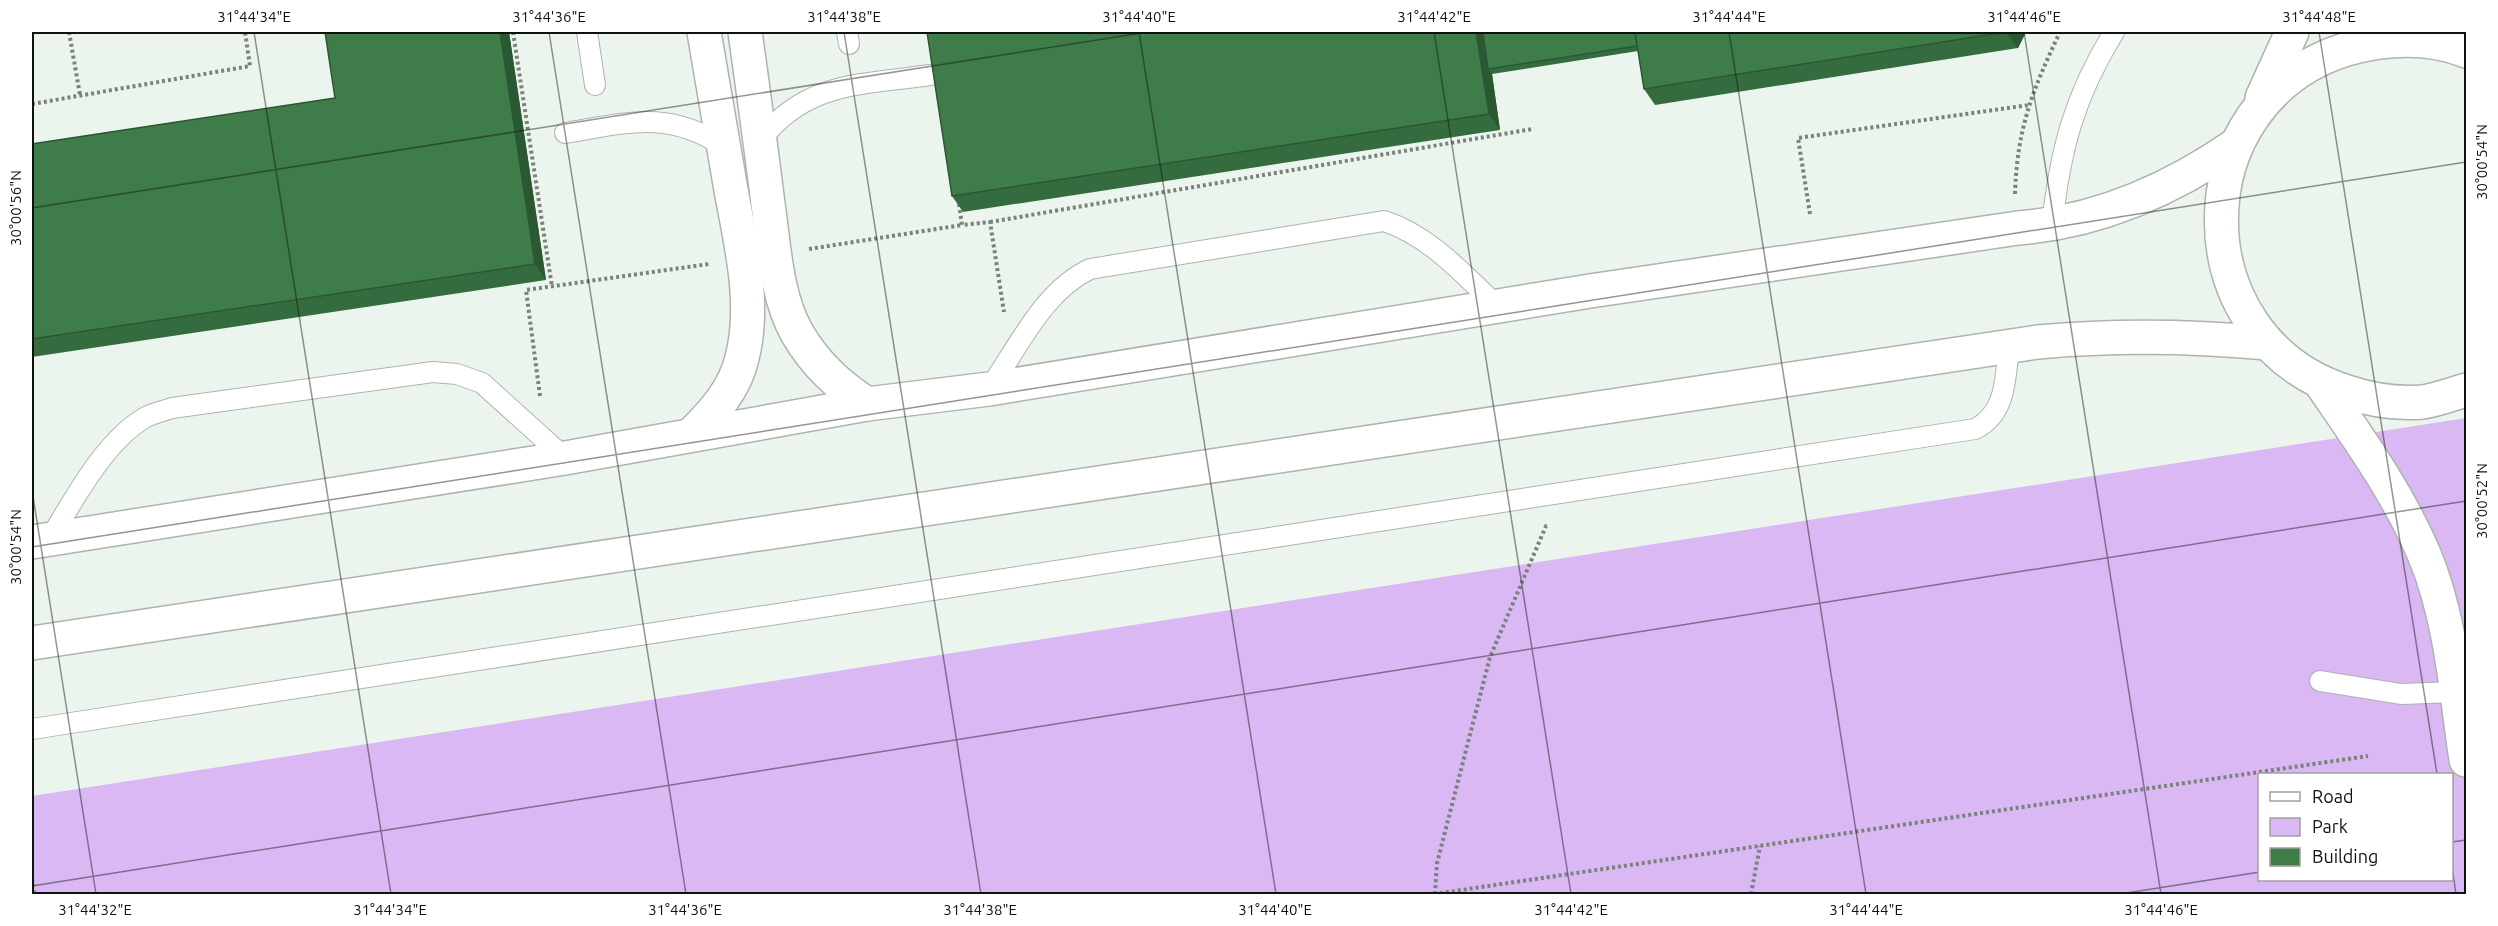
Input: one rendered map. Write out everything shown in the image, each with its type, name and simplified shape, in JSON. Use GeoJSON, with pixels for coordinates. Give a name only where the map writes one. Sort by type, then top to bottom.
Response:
{"type":"FeatureCollection","features":[{"type":"Feature","properties":{"kind":"street"},"geometry":{"type":"LineString","coordinates":[[692,434],[713,413],[730,388],[742,361],[748,333],[743,259],[704,32]]}},
{"type":"Feature","properties":{"kind":"street"},"geometry":{"type":"LineString","coordinates":[[745,32],[775,254],[784,299],[796,331],[814,360],[838,385],[867,404]]}},
{"type":"Feature","properties":{"kind":"street"},"geometry":{"type":"LineString","coordinates":[[2292,32],[2253,116],[2237,144],[2222,195],[2221,248],[2237,299],[2267,343],[2292,367],[2322,385],[2371,400],[2422,402],[2466,390]]}},
{"type":"Feature","properties":{"kind":"street"},"geometry":{"type":"LineString","coordinates":[[2253,116],[2286,81],[2326,56],[2371,42],[2418,40],[2466,51]]}},
{"type":"Feature","properties":{"kind":"street"},"geometry":{"type":"LineString","coordinates":[[40,541],[565,458],[867,404],[989,389],[1497,306],[2052,225],[2127,203],[2166,187],[2203,167],[2237,144]]}},
{"type":"Feature","properties":{"kind":"street"},"geometry":{"type":"LineString","coordinates":[[32,643],[2009,346],[2095,336],[2151,335],[2267,343]]}},
{"type":"Feature","properties":{"kind":"street"},"geometry":{"type":"LineString","coordinates":[[2322,385],[2385,478],[2424,555],[2449,644],[2466,760]]}},
{"type":"Feature","properties":{"kind":"lane"},"geometry":{"type":"LineString","coordinates":[[587,32],[596,85]]}},
{"type":"Feature","properties":{"kind":"lane"},"geometry":{"type":"LineString","coordinates":[[2052,225],[2058,170],[2072,116],[2094,64],[2114,32]]}},
{"type":"Feature","properties":{"kind":"lane"},"geometry":{"type":"LineString","coordinates":[[760,141],[788,110],[826,91],[930,75]]}},
{"type":"Feature","properties":{"kind":"lane"},"geometry":{"type":"LineString","coordinates":[[565,133],[645,121],[667,122],[687,126],[724,147]]}},
{"type":"Feature","properties":{"kind":"lane"},"geometry":{"type":"LineString","coordinates":[[989,389],[1048,302],[1070,278],[1090,269],[1384,221],[1405,228],[1431,245],[1497,306]]}},
{"type":"Feature","properties":{"kind":"lane"},"geometry":{"type":"LineString","coordinates":[[32,729],[1975,429],[1986,423],[2000,405],[2009,346]]}},
{"type":"Feature","properties":{"kind":"lane"},"geometry":{"type":"LineString","coordinates":[[40,541],[116,443],[146,417],[172,408],[433,372],[458,374],[482,383],[565,458]]}},
{"type":"Feature","properties":{"kind":"lane"},"geometry":{"type":"LineString","coordinates":[[2320,681],[2401,694],[2456,692]]}},
{"type":"Feature","properties":{"kind":"path"},"geometry":{"type":"LineString","coordinates":[[69,32],[80,95]]}},
{"type":"Feature","properties":{"kind":"path"},"geometry":{"type":"LineString","coordinates":[[32,104],[250,66],[245,32]]}},
{"type":"Feature","properties":{"kind":"path"},"geometry":{"type":"LineString","coordinates":[[513,32],[552,287]]}},
{"type":"Feature","properties":{"kind":"path"},"geometry":{"type":"LineString","coordinates":[[2019,228],[2014,198],[2019,144],[2033,89],[2060,32]]}},
{"type":"Feature","properties":{"kind":"path"},"geometry":{"type":"LineString","coordinates":[[1810,214],[1798,138],[2029,105]]}},
{"type":"Feature","properties":{"kind":"path"},"geometry":{"type":"LineString","coordinates":[[775,254],[990,222],[1532,129]]}},
{"type":"Feature","properties":{"kind":"path"},"geometry":{"type":"LineString","coordinates":[[959,202],[962,225]]}},
{"type":"Feature","properties":{"kind":"path"},"geometry":{"type":"LineString","coordinates":[[990,222],[1012,357]]}},
{"type":"Feature","properties":{"kind":"path"},"geometry":{"type":"LineString","coordinates":[[541,436],[540,383],[525,290],[743,259]]}},
{"type":"Feature","properties":{"kind":"path"},"geometry":{"type":"LineString","coordinates":[[1557,524],[1546,526],[1490,657],[1452,798],[1437,863],[1434,894],[2368,756]]}},
{"type":"Feature","properties":{"kind":"path"},"geometry":{"type":"LineString","coordinates":[[1751,894],[1760,846]]}},
{"type":"Feature","properties":{"kind":"path"},"geometry":{"type":"LineString","coordinates":[[32,878],[34,894]]}},
{"type":"Feature","properties":{"kind":"green space"},"geometry":{"type":"Polygon","coordinates":[[[2466,418],[2466,894],[32,894],[32,796],[2466,418]]]}},
{"type":"Feature","properties":{"kind":"building"},"geometry":{"type":"Polygon","coordinates":[[[325,32],[500,32],[535,264],[32,339],[32,144],[335,98],[325,32]]]}},
{"type":"Feature","properties":{"kind":"building"},"geometry":{"type":"Polygon","coordinates":[[[927,32],[1476,32],[1489,114],[952,196],[927,32]]]}},
{"type":"Feature","properties":{"kind":"building"},"geometry":{"type":"Polygon","coordinates":[[[1483,32],[1635,32],[1637,46],[1488,69],[1483,32]]]}},
{"type":"Feature","properties":{"kind":"building"},"geometry":{"type":"Polygon","coordinates":[[[1635,32],[2006,32],[1644,89],[1635,32]]]}}]}
